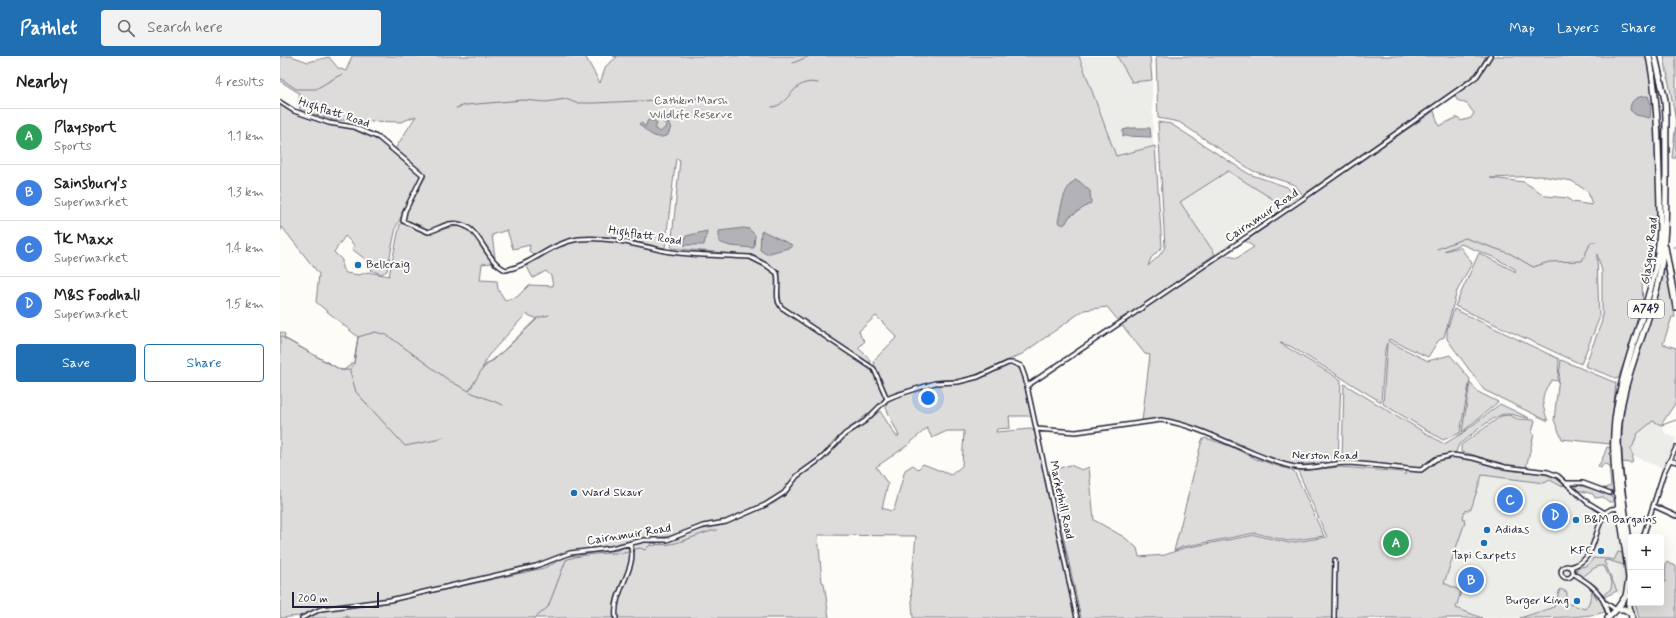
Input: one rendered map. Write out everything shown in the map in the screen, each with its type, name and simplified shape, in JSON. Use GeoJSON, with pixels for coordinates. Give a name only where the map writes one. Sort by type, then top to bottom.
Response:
{"type":"FeatureCollection","features":[{"type":"Feature","properties":{"kind":"main road","name":"Glasgow Road"},"geometry":{"type":"LineString","coordinates":[[1628,540],[1614,450],[1615,419],[1622,384],[1650,293],[1659,242],[1658,128],[1655,84],[1650,56]]}},
{"type":"Feature","properties":{"kind":"main road","name":"Glasgow Road"},"geometry":{"type":"LineString","coordinates":[[1622,508],[1619,460],[1619,421],[1626,384],[1659,279],[1664,242],[1666,118],[1655,56]]}},
{"type":"Feature","properties":{"kind":"main road"},"geometry":{"type":"LineString","coordinates":[[1664,242],[1676,307]]}},
{"type":"Feature","properties":{"kind":"main road","name":"Glasgow Road"},"geometry":{"type":"LineString","coordinates":[[1617,609],[1628,591]]}},
{"type":"Feature","properties":{"kind":"main road"},"geometry":{"type":"LineString","coordinates":[[1629,606],[1632,616]]}},
{"type":"Feature","properties":{"kind":"main road"},"geometry":{"type":"LineString","coordinates":[[1617,609],[1626,610],[1632,616]]}},
{"type":"Feature","properties":{"kind":"main road","name":"A749"},"geometry":{"type":"LineString","coordinates":[[1608,617],[1617,609]]}},
{"type":"Feature","properties":{"kind":"street","name":"Cairnmuir Road"},"geometry":{"type":"LineString","coordinates":[[302,618],[321,609],[390,600],[536,566],[570,553],[630,544],[644,540],[667,540],[703,526],[726,522],[765,505],[784,494],[797,476],[822,458],[845,434],[865,421],[887,400],[894,396],[930,384],[958,382],[978,376],[1008,363],[1014,363],[1021,366],[1027,386],[1295,204],[1462,88],[1477,76],[1490,56]]}},
{"type":"Feature","properties":{"kind":"street","name":"Highflatt Road"},"geometry":{"type":"LineString","coordinates":[[280,102],[294,111],[329,123],[354,128],[379,138],[423,174],[405,211],[403,221],[428,232],[449,224],[469,227],[474,231],[491,257],[506,270],[515,268],[557,245],[577,239],[595,238],[622,240],[667,251],[750,257],[756,259],[777,273],[778,303],[781,307],[874,369],[887,400]]}},
{"type":"Feature","properties":{"kind":"street"},"geometry":{"type":"LineString","coordinates":[[1025,377],[1034,380]]}},
{"type":"Feature","properties":{"kind":"street","name":"Markethill Road"},"geometry":{"type":"LineString","coordinates":[[1027,386],[1077,618]]}},
{"type":"Feature","properties":{"kind":"street","name":"Nerston Road"},"geometry":{"type":"LineString","coordinates":[[1036,429],[1076,432],[1161,420],[1221,438],[1257,455],[1292,466],[1348,463],[1421,470],[1436,459],[1458,455],[1505,467],[1548,472],[1567,483],[1587,502],[1605,514]]}},
{"type":"Feature","properties":{"kind":"street"},"geometry":{"type":"LineString","coordinates":[[1644,534],[1664,472],[1676,448]]}},
{"type":"Feature","properties":{"kind":"street"},"geometry":{"type":"LineString","coordinates":[[1670,460],[1676,462]]}},
{"type":"Feature","properties":{"kind":"street"},"geometry":{"type":"LineString","coordinates":[[1567,483],[1583,483],[1610,492]]}},
{"type":"Feature","properties":{"kind":"street"},"geometry":{"type":"LineString","coordinates":[[1654,506],[1676,516]]}},
{"type":"Feature","properties":{"kind":"street"},"geometry":{"type":"LineString","coordinates":[[1608,617],[1608,608],[1605,602],[1590,585],[1571,576],[1565,577],[1562,573],[1563,568],[1577,564],[1589,555],[1605,514],[1610,510],[1622,508]]}},
{"type":"Feature","properties":{"kind":"street"},"geometry":{"type":"LineString","coordinates":[[616,618],[614,610],[617,598],[632,558],[633,552],[630,544]]}},
{"type":"Feature","properties":{"kind":"street"},"geometry":{"type":"LineString","coordinates":[[1334,618],[1335,560]]}},
{"type":"Feature","properties":{"kind":"street"},"geometry":{"type":"LineString","coordinates":[[1571,576],[1577,564]]}},
{"type":"Feature","properties":{"kind":"street"},"geometry":{"type":"LineString","coordinates":[[1570,566],[1573,572],[1580,579]]}},
{"type":"Feature","properties":{"kind":"street"},"geometry":{"type":"LineString","coordinates":[[1605,602],[1617,609]]}},
{"type":"Feature","properties":{"kind":"shaded area"},"geometry":{"type":"Polygon","coordinates":[[[1079,56],[1117,56],[1132,82],[1152,80],[1153,146],[1116,156],[1079,56]]]}},
{"type":"Feature","properties":{"kind":"shaded area"},"geometry":{"type":"Polygon","coordinates":[[[1648,96],[1651,105],[1650,118],[1636,115],[1630,110],[1631,103],[1635,99],[1648,96]]]}},
{"type":"Feature","properties":{"kind":"shaded area"},"geometry":{"type":"Polygon","coordinates":[[[668,118],[670,119],[668,123],[671,127],[668,135],[664,137],[656,137],[652,135],[639,124],[641,122],[645,127],[648,120],[655,121],[657,123],[655,129],[660,132],[667,126],[662,121],[668,118]]]}},
{"type":"Feature","properties":{"kind":"shaded area"},"geometry":{"type":"Polygon","coordinates":[[[1131,128],[1150,128],[1151,137],[1123,136],[1123,130],[1131,128]]]}},
{"type":"Feature","properties":{"kind":"shaded area"},"geometry":{"type":"Polygon","coordinates":[[[1228,171],[1287,208],[1215,254],[1180,202],[1228,171]]]}},
{"type":"Feature","properties":{"kind":"shaded area"},"geometry":{"type":"Polygon","coordinates":[[[1075,180],[1079,181],[1090,191],[1091,203],[1069,217],[1063,225],[1058,222],[1062,205],[1068,188],[1075,180]]]}},
{"type":"Feature","properties":{"kind":"shaded area"},"geometry":{"type":"Polygon","coordinates":[[[744,228],[749,229],[755,235],[754,248],[730,246],[719,242],[719,231],[744,228]]]}},
{"type":"Feature","properties":{"kind":"shaded area"},"geometry":{"type":"Polygon","coordinates":[[[707,231],[704,245],[684,245],[686,236],[707,231]]]}},
{"type":"Feature","properties":{"kind":"shaded area"},"geometry":{"type":"Polygon","coordinates":[[[763,231],[792,245],[792,247],[766,254],[760,250],[761,232],[763,231]]]}},
{"type":"Feature","properties":{"kind":"shaded area"},"geometry":{"type":"Polygon","coordinates":[[[1653,421],[1661,425],[1666,434],[1676,438],[1664,469],[1633,456],[1630,449],[1633,446],[1637,434],[1653,421]]]}},
{"type":"Feature","properties":{"kind":"shaded area"},"geometry":{"type":"Polygon","coordinates":[[[1482,475],[1544,483],[1550,480],[1561,486],[1566,484],[1582,499],[1584,505],[1600,514],[1616,518],[1626,580],[1619,595],[1605,565],[1612,582],[1611,589],[1597,599],[1591,592],[1586,609],[1566,603],[1567,592],[1560,590],[1554,607],[1520,618],[1482,618],[1455,608],[1461,591],[1444,583],[1465,522],[1463,517],[1465,511],[1471,509],[1482,475]]]}},
{"type":"Feature","properties":{"kind":"green space","name":"Cathkin Marsh Wildlife Reserve"},"geometry":{"type":"Polygon","coordinates":[[[280,56],[291,56],[308,62],[329,57],[338,68],[346,71],[352,56],[585,56],[600,83],[606,66],[617,57],[613,56],[1079,56],[1116,156],[1155,146],[1162,247],[1151,258],[1148,266],[1159,256],[1165,247],[1158,122],[1171,124],[1249,174],[1287,187],[1298,200],[1287,208],[1228,171],[1180,202],[1215,254],[1143,305],[1118,320],[1107,307],[1084,310],[1022,354],[975,375],[962,379],[941,380],[896,392],[887,397],[873,361],[897,337],[876,316],[859,331],[861,337],[865,341],[858,348],[868,357],[871,364],[783,307],[779,300],[780,272],[756,256],[671,248],[680,160],[676,158],[665,248],[626,239],[600,236],[574,239],[561,244],[582,240],[605,239],[667,252],[754,259],[775,274],[776,303],[779,307],[873,370],[884,397],[882,403],[838,437],[828,450],[797,474],[783,493],[726,521],[710,523],[674,536],[645,538],[610,548],[580,550],[549,562],[379,601],[320,607],[309,615],[280,618],[280,332],[285,334],[284,338],[341,370],[344,370],[354,362],[358,337],[316,302],[319,274],[282,227],[280,232],[280,104],[293,113],[330,125],[356,129],[378,138],[422,175],[396,227],[387,271],[381,274],[371,270],[372,269],[365,259],[352,249],[354,245],[345,236],[334,252],[342,260],[342,268],[346,273],[359,275],[368,272],[389,276],[400,224],[402,223],[429,234],[445,229],[464,227],[470,230],[496,264],[494,266],[491,263],[482,264],[480,280],[497,281],[498,289],[505,300],[517,297],[529,285],[553,286],[551,276],[546,271],[533,278],[526,265],[554,247],[534,255],[529,251],[530,245],[513,249],[507,230],[492,235],[495,258],[475,230],[462,223],[443,225],[429,230],[405,220],[404,216],[426,176],[395,149],[416,116],[401,122],[333,120],[300,110],[299,93],[280,81],[280,56]],[[526,314],[488,356],[482,369],[509,346],[537,319],[526,314]]]}},
{"type":"Feature","properties":{"kind":"green space"},"geometry":{"type":"Polygon","coordinates":[[[1117,56],[1150,56],[1152,80],[1132,82],[1117,56]]]}},
{"type":"Feature","properties":{"kind":"green space"},"geometry":{"type":"Polygon","coordinates":[[[1156,56],[1486,56],[1479,70],[1462,84],[1303,195],[1295,185],[1253,171],[1179,122],[1158,118],[1156,56]]]}},
{"type":"Feature","properties":{"kind":"green space"},"geometry":{"type":"Polygon","coordinates":[[[1491,56],[1645,56],[1648,60],[1656,120],[1659,223],[1650,223],[1650,248],[1653,248],[1642,277],[1643,313],[1618,379],[1585,366],[1602,321],[1602,271],[1597,254],[1599,319],[1581,364],[1455,306],[1479,253],[1516,272],[1515,269],[1493,257],[1461,244],[1444,251],[1460,247],[1472,263],[1457,291],[1444,337],[1438,341],[1428,357],[1389,339],[1388,341],[1428,361],[1450,355],[1470,379],[1460,433],[1443,440],[1383,404],[1387,343],[1385,349],[1381,402],[1290,346],[1280,343],[1341,380],[1338,462],[1293,465],[1267,457],[1236,442],[1170,420],[1160,419],[1142,421],[1150,355],[1145,354],[1122,325],[1123,323],[1224,255],[1237,258],[1254,247],[1245,241],[1434,111],[1439,126],[1458,117],[1461,121],[1471,118],[1474,113],[1467,104],[1457,100],[1455,96],[1477,78],[1491,56]],[[1541,176],[1490,178],[1524,182],[1546,196],[1568,198],[1572,202],[1592,205],[1588,192],[1572,181],[1541,176]]]}},
{"type":"Feature","properties":{"kind":"green space"},"geometry":{"type":"Polygon","coordinates":[[[1664,56],[1676,56],[1676,122],[1664,56]]]}},
{"type":"Feature","properties":{"kind":"green space"},"geometry":{"type":"Polygon","coordinates":[[[1676,122],[1676,158],[1672,158],[1676,122]]]}},
{"type":"Feature","properties":{"kind":"green space"},"geometry":{"type":"Polygon","coordinates":[[[1665,259],[1675,317],[1672,317],[1663,344],[1676,348],[1676,402],[1661,425],[1653,421],[1637,434],[1633,446],[1630,449],[1633,456],[1632,463],[1622,462],[1623,421],[1628,390],[1634,365],[1659,290],[1665,259]]]}},
{"type":"Feature","properties":{"kind":"green space"},"geometry":{"type":"Polygon","coordinates":[[[1454,309],[1559,359],[1558,381],[1552,380],[1545,390],[1543,399],[1544,409],[1548,421],[1484,390],[1447,339],[1447,330],[1454,309]]]}},
{"type":"Feature","properties":{"kind":"green space"},"geometry":{"type":"Polygon","coordinates":[[[1561,360],[1616,383],[1610,444],[1562,439],[1554,420],[1561,360]]]}},
{"type":"Feature","properties":{"kind":"green space"},"geometry":{"type":"Polygon","coordinates":[[[1012,364],[1016,365],[1022,373],[1032,416],[1009,416],[1010,428],[997,429],[996,432],[1031,429],[1037,433],[1044,477],[1076,618],[913,618],[911,587],[916,536],[818,535],[822,582],[824,583],[829,618],[617,618],[617,609],[621,592],[635,549],[633,549],[631,544],[644,540],[656,540],[657,544],[652,543],[651,546],[661,544],[662,542],[699,530],[723,525],[774,503],[786,495],[801,475],[829,455],[846,435],[859,428],[880,411],[896,436],[899,436],[886,408],[887,402],[892,398],[931,385],[958,382],[1012,364]],[[927,428],[908,445],[876,467],[888,484],[882,508],[891,511],[894,510],[905,470],[913,465],[918,469],[923,464],[951,475],[962,466],[964,431],[947,431],[932,438],[927,428]]]}},
{"type":"Feature","properties":{"kind":"green space"},"geometry":{"type":"Polygon","coordinates":[[[1470,383],[1478,392],[1498,402],[1462,432],[1470,383]]]}},
{"type":"Feature","properties":{"kind":"green space"},"geometry":{"type":"Polygon","coordinates":[[[1344,384],[1444,444],[1461,434],[1500,404],[1529,418],[1507,414],[1496,417],[1459,444],[1456,452],[1428,461],[1419,469],[1342,460],[1344,384]]]}},
{"type":"Feature","properties":{"kind":"green space"},"geometry":{"type":"Polygon","coordinates":[[[1509,415],[1518,419],[1535,420],[1532,433],[1534,434],[1526,468],[1494,463],[1471,454],[1461,452],[1461,445],[1501,416],[1509,415]]]}},
{"type":"Feature","properties":{"kind":"green space"},"geometry":{"type":"Polygon","coordinates":[[[1205,438],[1230,446],[1256,459],[1294,471],[1324,536],[1288,541],[1255,533],[1182,547],[1174,551],[1202,440],[1205,438]]]}},
{"type":"Feature","properties":{"kind":"green space"},"geometry":{"type":"Polygon","coordinates":[[[1607,447],[1612,448],[1614,490],[1609,491],[1606,488],[1611,486],[1609,465],[1603,464],[1601,468],[1598,466],[1607,447]]]}},
{"type":"Feature","properties":{"kind":"green space"},"geometry":{"type":"Polygon","coordinates":[[[1453,456],[1502,469],[1547,475],[1566,484],[1561,486],[1550,480],[1544,483],[1482,475],[1471,509],[1465,511],[1463,517],[1465,522],[1444,583],[1461,591],[1456,608],[1482,618],[1081,618],[1049,471],[1070,465],[1082,470],[1089,467],[1094,520],[1124,537],[1137,548],[1139,557],[1165,555],[1184,548],[1255,535],[1289,543],[1327,537],[1298,471],[1340,467],[1402,472],[1405,475],[1406,471],[1421,472],[1434,461],[1453,456]]]}},
{"type":"Feature","properties":{"kind":"green space"},"geometry":{"type":"Polygon","coordinates":[[[1574,484],[1601,491],[1613,497],[1613,502],[1609,502],[1603,497],[1595,498],[1593,494],[1577,490],[1574,484]]]}},
{"type":"Feature","properties":{"kind":"green space"},"geometry":{"type":"Polygon","coordinates":[[[630,546],[630,556],[625,574],[615,599],[613,608],[614,618],[307,618],[322,610],[381,604],[544,568],[571,555],[618,550],[630,546]]]}},
{"type":"Feature","properties":{"kind":"green space"},"geometry":{"type":"Polygon","coordinates":[[[1618,552],[1622,553],[1624,565],[1607,560],[1604,561],[1617,591],[1604,597],[1603,595],[1611,589],[1612,582],[1604,566],[1594,568],[1582,577],[1576,571],[1578,567],[1589,564],[1593,558],[1614,560],[1618,552]]]}},
{"type":"Feature","properties":{"kind":"green space"},"geometry":{"type":"Polygon","coordinates":[[[1666,562],[1676,566],[1676,618],[1639,618],[1636,606],[1664,606],[1666,562]]]}},
{"type":"Feature","properties":{"kind":"green space"},"geometry":{"type":"Polygon","coordinates":[[[1560,589],[1567,592],[1566,603],[1585,609],[1589,603],[1592,591],[1597,599],[1599,597],[1606,611],[1591,615],[1579,616],[1520,618],[1554,607],[1560,589]]]}},
{"type":"Feature","properties":{"kind":"waterway"},"geometry":{"type":"LineString","coordinates":[[793,63],[810,56]]}},
{"type":"Feature","properties":{"kind":"waterway"},"geometry":{"type":"LineString","coordinates":[[812,56],[822,56]]}},
{"type":"Feature","properties":{"kind":"waterway"},"geometry":{"type":"LineString","coordinates":[[280,78],[296,89],[316,89],[342,75]]}},
{"type":"Feature","properties":{"kind":"waterway"},"geometry":{"type":"LineString","coordinates":[[772,107],[783,102],[802,84],[809,82],[818,83]]}},
{"type":"Feature","properties":{"kind":"waterway"},"geometry":{"type":"LineString","coordinates":[[456,108],[466,105],[523,100],[546,102],[566,99],[576,103],[595,103],[699,98]]}},
{"type":"Feature","properties":{"kind":"waterway"},"geometry":{"type":"LineString","coordinates":[[1437,249],[1465,238],[1511,254],[1533,267],[1549,262],[1582,261],[1591,242],[1596,242]]}},
{"type":"Feature","properties":{"kind":"waterway"},"geometry":{"type":"LineString","coordinates":[[280,336],[341,370],[350,370],[354,364],[358,337],[375,332],[387,335],[450,381],[469,391],[487,363],[494,360],[537,318],[549,315]]}},
{"type":"Feature","properties":{"kind":"waterway"},"geometry":{"type":"LineString","coordinates":[[350,371],[356,392],[405,446],[444,437]]}},
{"type":"Feature","properties":{"kind":"waterway"},"geometry":{"type":"LineString","coordinates":[[470,392],[503,405]]}},
{"type":"Feature","properties":{"kind":"waterway"},"geometry":{"type":"LineString","coordinates":[[1662,425],[1676,420]]}},
{"type":"Feature","properties":{"kind":"waterway"},"geometry":{"type":"LineString","coordinates":[[635,549],[640,548],[645,550],[652,543],[660,545],[676,543],[717,530]]}},
{"type":"Feature","properties":{"kind":"waterway"},"geometry":{"type":"LineString","coordinates":[[535,618],[548,607],[566,560],[570,558],[603,553],[626,553],[630,551]]}},
{"type":"Feature","properties":{"kind":"waterway"},"geometry":{"type":"LineString","coordinates":[[340,618],[346,616],[350,618]]}},
{"type":"Feature","properties":{"kind":"place","name":"Bellcraig"},"geometry":{"type":"Point","coordinates":[358,265]}},
{"type":"Feature","properties":{"kind":"place","name":"Ward Skaur"},"geometry":{"type":"Point","coordinates":[574,493]}},
{"type":"Feature","properties":{"kind":"place","name":"TK Maxx"},"geometry":{"type":"Point","coordinates":[1510,500]}},
{"type":"Feature","properties":{"kind":"place","name":"M&S Foodhall"},"geometry":{"type":"Point","coordinates":[1555,516]}},
{"type":"Feature","properties":{"kind":"place","name":"B&M Bargains"},"geometry":{"type":"Point","coordinates":[1576,520]}},
{"type":"Feature","properties":{"kind":"place","name":"Adidas"},"geometry":{"type":"Point","coordinates":[1487,530]}},
{"type":"Feature","properties":{"kind":"place","name":"Playsport"},"geometry":{"type":"Point","coordinates":[1396,543]}},
{"type":"Feature","properties":{"kind":"place","name":"Tapi Carpets"},"geometry":{"type":"Point","coordinates":[1484,543]}},
{"type":"Feature","properties":{"kind":"place","name":"KFC"},"geometry":{"type":"Point","coordinates":[1601,551]}},
{"type":"Feature","properties":{"kind":"place","name":"Sainsbury's"},"geometry":{"type":"Point","coordinates":[1471,580]}},
{"type":"Feature","properties":{"kind":"place","name":"Burger King"},"geometry":{"type":"Point","coordinates":[1577,601]}}]}
